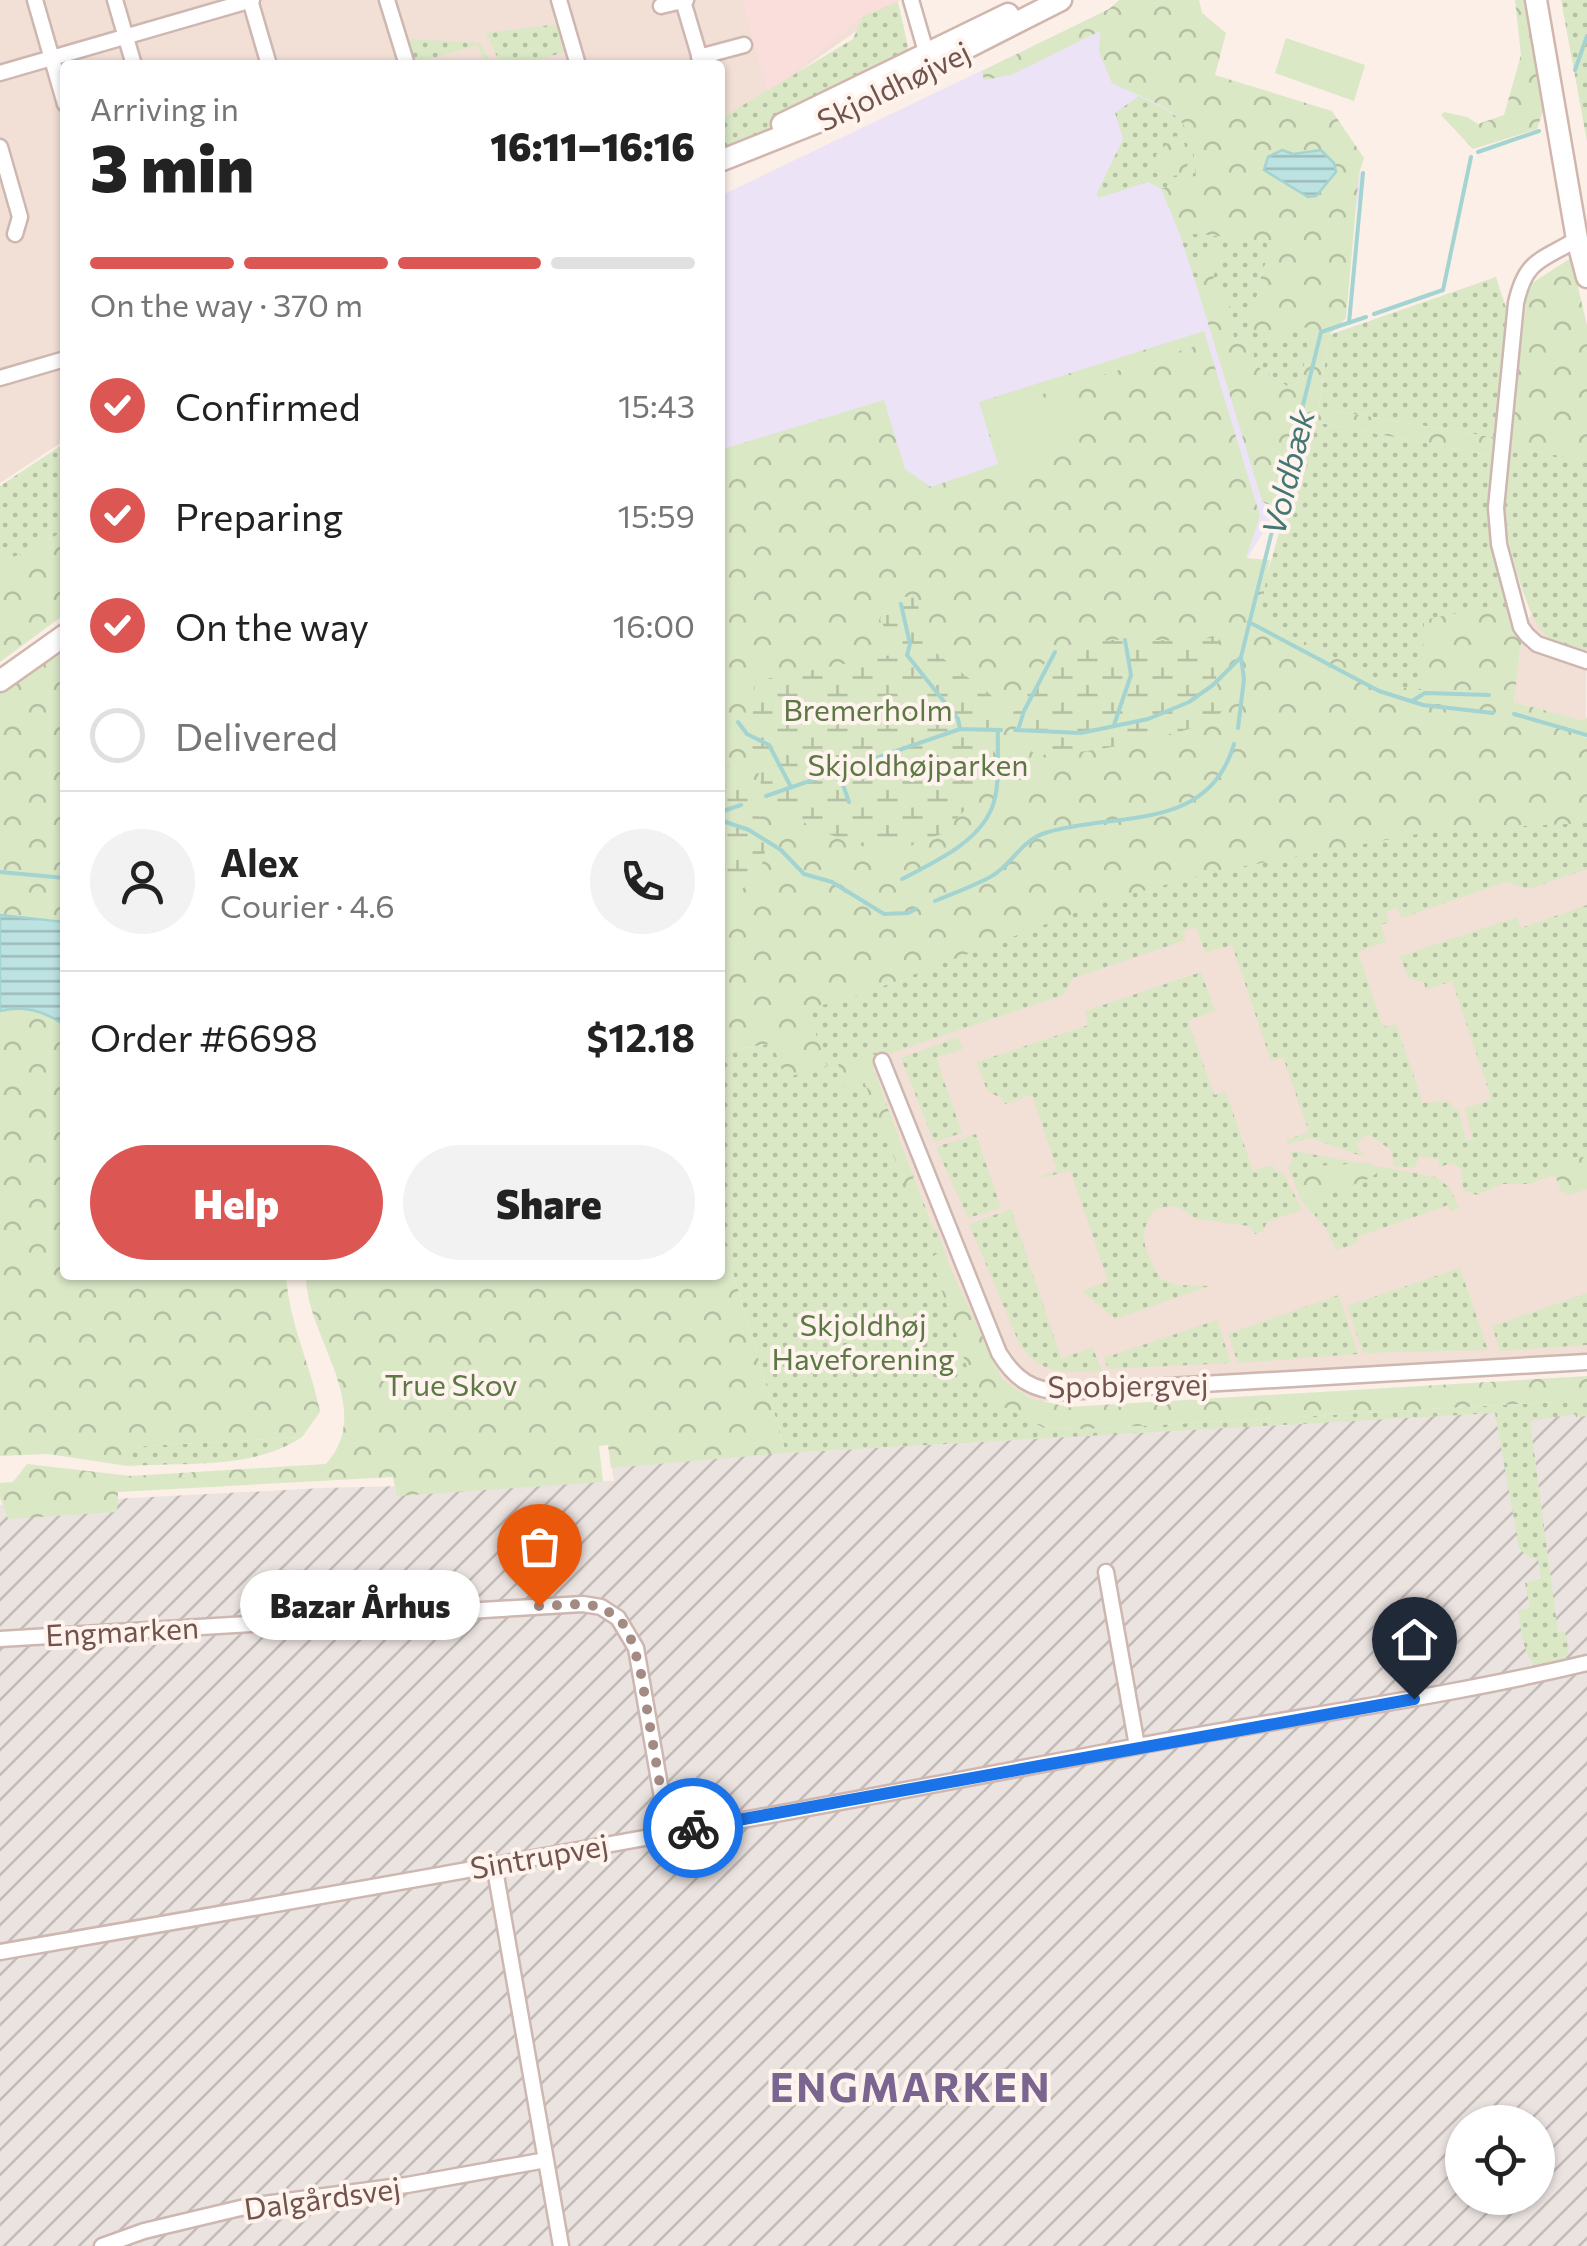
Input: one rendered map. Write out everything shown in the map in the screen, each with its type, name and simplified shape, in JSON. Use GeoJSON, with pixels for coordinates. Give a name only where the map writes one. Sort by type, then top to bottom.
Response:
{"type":"FeatureCollection","features":[{"type":"Feature","properties":{"kind":"street"},"geometry":{"type":"LineString","coordinates":[[35,0],[60,87]]}},
{"type":"Feature","properties":{"kind":"street"},"geometry":{"type":"LineString","coordinates":[[115,0],[133,60]]}},
{"type":"Feature","properties":{"kind":"street"},"geometry":{"type":"LineString","coordinates":[[0,73],[251,0],[268,60]]}},
{"type":"Feature","properties":{"kind":"street"},"geometry":{"type":"LineString","coordinates":[[388,0],[405,60]]}},
{"type":"Feature","properties":{"kind":"street"},"geometry":{"type":"LineString","coordinates":[[559,0],[577,60]]}},
{"type":"Feature","properties":{"kind":"street"},"geometry":{"type":"LineString","coordinates":[[661,6],[685,0],[700,60]]}},
{"type":"Feature","properties":{"kind":"street"},"geometry":{"type":"LineString","coordinates":[[911,0],[929,61]]}},
{"type":"Feature","properties":{"kind":"street","name":"Skjoldhøjvej"},"geometry":{"type":"LineString","coordinates":[[929,61],[1037,0]]}},
{"type":"Feature","properties":{"kind":"street","name":"Skjoldhøjvej"},"geometry":{"type":"LineString","coordinates":[[725,157],[1062,0]]}},
{"type":"Feature","properties":{"kind":"street"},"geometry":{"type":"LineString","coordinates":[[1536,0],[1587,277]]}},
{"type":"Feature","properties":{"kind":"street"},"geometry":{"type":"LineString","coordinates":[[703,60],[744,45]]}},
{"type":"Feature","properties":{"kind":"street"},"geometry":{"type":"LineString","coordinates":[[0,147],[20,217],[15,234]]}},
{"type":"Feature","properties":{"kind":"street"},"geometry":{"type":"LineString","coordinates":[[1577,239],[1536,262],[1522,279],[1516,303],[1496,524],[1521,627],[1537,644],[1587,661]]}},
{"type":"Feature","properties":{"kind":"street"},"geometry":{"type":"LineString","coordinates":[[0,378],[60,360]]}},
{"type":"Feature","properties":{"kind":"street"},"geometry":{"type":"LineString","coordinates":[[0,682],[60,640]]}},
{"type":"Feature","properties":{"kind":"street","name":"Spobjergvej"},"geometry":{"type":"LineString","coordinates":[[882,1060],[998,1354],[1021,1382],[1064,1392],[1587,1362]]}},
{"type":"Feature","properties":{"kind":"street"},"geometry":{"type":"LineString","coordinates":[[1106,1572],[1137,1746]]}},
{"type":"Feature","properties":{"kind":"street","name":"Engmarken"},"geometry":{"type":"LineString","coordinates":[[0,1640],[583,1604],[601,1607],[618,1618],[636,1648],[668,1832]]}},
{"type":"Feature","properties":{"kind":"street","name":"Sintrupvej"},"geometry":{"type":"LineString","coordinates":[[0,1952],[1316,1717],[1587,1663]]}},
{"type":"Feature","properties":{"kind":"street"},"geometry":{"type":"LineString","coordinates":[[494,1864],[561,2246]]}},
{"type":"Feature","properties":{"kind":"street","name":"Dalgårdsvej"},"geometry":{"type":"LineString","coordinates":[[102,2246],[144,2231],[248,2206],[407,2185],[546,2160]]}},
{"type":"Feature","properties":{"kind":"shaded area"},"geometry":{"type":"Polygon","coordinates":[[[0,0],[900,0],[760,99],[725,117],[725,60],[60,60],[60,443],[0,483],[0,0]]]}},
{"type":"Feature","properties":{"kind":"shaded area"},"geometry":{"type":"Polygon","coordinates":[[[742,0],[898,2],[863,16],[768,94],[742,0]]]}},
{"type":"Feature","properties":{"kind":"shaded area"},"geometry":{"type":"Polygon","coordinates":[[[1129,0],[1117,74],[1365,174],[1278,508],[1247,559],[725,606],[725,194],[1129,0]]]}},
{"type":"Feature","properties":{"kind":"shaded area"},"geometry":{"type":"Polygon","coordinates":[[[1510,448],[1587,460],[1586,722],[1514,702],[1522,635],[1531,615],[1506,527],[1510,448]]]}},
{"type":"Feature","properties":{"kind":"shaded area"},"geometry":{"type":"Polygon","coordinates":[[[1587,823],[1587,1369],[1000,1404],[847,1000],[1587,823]]]}},
{"type":"Feature","properties":{"kind":"shaded area"},"geometry":{"type":"Polygon","coordinates":[[[1587,1407],[1587,2246],[0,2246],[0,1505],[323,1488],[614,1481],[611,1463],[1587,1407]]]}},
{"type":"Feature","properties":{"kind":"green space"},"geometry":{"type":"Polygon","coordinates":[[[1119,0],[1199,0],[1202,13],[1226,33],[1215,75],[1332,111],[1364,158],[1359,173],[1346,318],[1329,335],[1319,405],[1324,409],[1497,438],[1494,456],[1310,421],[1286,467],[1274,501],[1270,506],[1262,501],[1197,287],[1202,256],[1214,246],[1219,250],[1212,285],[1231,308],[1234,342],[1252,339],[1255,365],[1293,390],[1305,359],[1306,327],[1273,339],[1251,329],[1247,319],[1270,255],[1266,241],[1179,232],[1161,189],[1196,176],[1189,136],[1174,114],[1112,83],[1099,52],[1100,31],[1011,75],[984,80],[982,71],[1109,9],[1119,0]]]}},
{"type":"Feature","properties":{"kind":"green space"},"geometry":{"type":"Polygon","coordinates":[[[1515,0],[1524,0],[1544,108],[1537,129],[1473,149],[1441,115],[1444,112],[1467,117],[1478,124],[1504,115],[1521,55],[1515,0]]]}},
{"type":"Feature","properties":{"kind":"green space"},"geometry":{"type":"Polygon","coordinates":[[[1561,0],[1587,0],[1587,141],[1561,0]]]}},
{"type":"Feature","properties":{"kind":"green space"},"geometry":{"type":"Polygon","coordinates":[[[898,2],[914,74],[725,168],[725,116],[853,39],[863,16],[898,2]]]}},
{"type":"Feature","properties":{"kind":"green space"},"geometry":{"type":"Polygon","coordinates":[[[559,24],[568,51],[537,60],[499,60],[486,33],[559,24]]]}},
{"type":"Feature","properties":{"kind":"green space"},"geometry":{"type":"Polygon","coordinates":[[[1286,38],[1365,65],[1354,101],[1275,73],[1286,38]]]}},
{"type":"Feature","properties":{"kind":"green space"},"geometry":{"type":"Polygon","coordinates":[[[407,39],[480,43],[490,60],[484,60],[477,45],[427,60],[413,60],[407,39]]]}},
{"type":"Feature","properties":{"kind":"green space"},"geometry":{"type":"Polygon","coordinates":[[[1139,96],[1184,124],[1192,144],[1196,176],[1161,189],[1148,182],[1098,198],[1123,139],[1115,113],[1139,96]]]}},
{"type":"Feature","properties":{"kind":"green space"},"geometry":{"type":"Polygon","coordinates":[[[1175,136],[1183,139],[1189,162],[1181,175],[1161,177],[1156,173],[1156,155],[1175,136]]]}},
{"type":"Feature","properties":{"kind":"green space"},"geometry":{"type":"Polygon","coordinates":[[[1179,232],[1266,241],[1270,255],[1247,319],[1306,326],[1306,359],[1293,390],[1255,365],[1234,342],[1231,308],[1212,285],[1203,256],[1197,287],[1179,232]]]}},
{"type":"Feature","properties":{"kind":"green space"},"geometry":{"type":"Polygon","coordinates":[[[1571,258],[1587,325],[1587,460],[1510,448],[1527,293],[1532,283],[1571,258]]]}},
{"type":"Feature","properties":{"kind":"green space"},"geometry":{"type":"Polygon","coordinates":[[[1496,277],[1510,320],[1497,438],[1324,409],[1319,405],[1329,335],[1496,277]]]}},
{"type":"Feature","properties":{"kind":"green space","name":"Skjoldhøjparken"},"geometry":{"type":"Polygon","coordinates":[[[1204,331],[1260,516],[1246,558],[1270,560],[1259,619],[1394,687],[1422,689],[1424,620],[1486,607],[1510,608],[1514,628],[1522,635],[1514,702],[1585,721],[1587,717],[1587,823],[1439,830],[1213,872],[1109,900],[847,1000],[807,1008],[827,1066],[785,1078],[772,1043],[725,1052],[725,448],[884,400],[905,469],[931,487],[998,464],[979,402],[1204,331]]]}},
{"type":"Feature","properties":{"kind":"green space"},"geometry":{"type":"Polygon","coordinates":[[[1195,336],[1199,345],[983,413],[980,403],[1195,336]]]}},
{"type":"Feature","properties":{"kind":"green space"},"geometry":{"type":"Polygon","coordinates":[[[1064,395],[1081,447],[1002,472],[985,419],[1064,395]]]}},
{"type":"Feature","properties":{"kind":"green space"},"geometry":{"type":"Polygon","coordinates":[[[1310,421],[1494,456],[1490,520],[1514,628],[1476,724],[1257,639],[1261,597],[1310,421]]]}},
{"type":"Feature","properties":{"kind":"green space"},"geometry":{"type":"Polygon","coordinates":[[[60,446],[60,533],[32,550],[0,562],[0,486],[60,446]]]}},
{"type":"Feature","properties":{"kind":"green space"},"geometry":{"type":"Polygon","coordinates":[[[1510,448],[1587,460],[1587,650],[1550,639],[1541,630],[1525,597],[1504,515],[1510,448]]]}},
{"type":"Feature","properties":{"kind":"green space"},"geometry":{"type":"Polygon","coordinates":[[[60,533],[60,618],[0,662],[0,562],[32,550],[60,533]]]}},
{"type":"Feature","properties":{"kind":"green space","name":"Bremerholm"},"geometry":{"type":"Polygon","coordinates":[[[899,596],[917,598],[924,644],[991,695],[998,713],[991,770],[984,791],[941,834],[890,854],[845,841],[780,812],[762,788],[751,743],[755,681],[901,653],[880,620],[887,600],[899,596]]]}},
{"type":"Feature","properties":{"kind":"green space"},"geometry":{"type":"Polygon","coordinates":[[[1219,635],[1216,679],[1222,711],[1212,723],[1081,752],[1036,755],[1019,741],[1013,713],[1036,672],[1058,653],[1100,641],[1189,641],[1219,635]]]}},
{"type":"Feature","properties":{"kind":"green space","name":"True Skov"},"geometry":{"type":"Polygon","coordinates":[[[60,649],[60,1280],[287,1280],[291,1310],[320,1412],[302,1437],[129,1447],[128,1466],[48,1454],[0,1456],[0,692],[60,649]]]}},
{"type":"Feature","properties":{"kind":"green space"},"geometry":{"type":"Polygon","coordinates":[[[725,764],[743,784],[765,833],[759,870],[725,900],[725,764]]]}},
{"type":"Feature","properties":{"kind":"green space","name":"Skjoldhøj Haveforening"},"geometry":{"type":"Polygon","coordinates":[[[1587,806],[1587,869],[1528,889],[1506,882],[1401,918],[1397,908],[1386,912],[1389,922],[1381,925],[1386,942],[1358,952],[1383,1027],[1396,1024],[1423,1103],[1450,1101],[1459,1111],[1466,1140],[1473,1140],[1465,1108],[1490,1100],[1490,1095],[1452,981],[1426,990],[1424,983],[1408,977],[1400,956],[1517,917],[1521,928],[1587,905],[1587,1157],[1568,1158],[1548,1171],[1547,1177],[1528,1184],[1502,1184],[1477,1195],[1463,1190],[1461,1168],[1451,1163],[1440,1167],[1438,1159],[1420,1156],[1414,1168],[1394,1166],[1391,1150],[1368,1134],[1356,1144],[1364,1157],[1311,1138],[1288,1144],[1286,1140],[1309,1132],[1283,1057],[1271,1061],[1232,945],[1205,953],[1196,927],[1183,931],[1186,940],[1073,978],[1064,995],[885,1055],[868,1055],[1000,1404],[1044,1428],[1085,1429],[1587,1400],[1587,1416],[1575,1414],[1530,1421],[1558,1632],[1565,1632],[1569,1648],[1565,1661],[1535,1666],[1525,1647],[1518,1610],[1530,1608],[1525,1583],[1541,1579],[1538,1559],[1529,1558],[1519,1548],[1495,1413],[786,1453],[725,1245],[725,1052],[773,1043],[826,1066],[804,1001],[1119,868],[1587,806]]]}},
{"type":"Feature","properties":{"kind":"green space"},"geometry":{"type":"Polygon","coordinates":[[[1201,972],[1215,1011],[1188,1021],[1214,1095],[1226,1092],[1253,1171],[1273,1165],[1274,1170],[1284,1174],[1302,1210],[1267,1222],[1263,1231],[1255,1234],[1249,1226],[1196,1219],[1178,1207],[1155,1210],[1144,1236],[1161,1279],[1177,1285],[1210,1286],[1115,1319],[1082,1291],[1108,1281],[1070,1170],[1042,1176],[1057,1170],[1032,1095],[1005,1104],[987,1091],[977,1062],[1089,1025],[1085,1011],[1201,972]]]}},
{"type":"Feature","properties":{"kind":"green space"},"geometry":{"type":"Polygon","coordinates":[[[958,1037],[963,1049],[936,1058],[962,1133],[934,1142],[901,1058],[958,1037]]]}},
{"type":"Feature","properties":{"kind":"green space"},"geometry":{"type":"Polygon","coordinates":[[[877,1055],[873,1068],[924,1208],[916,1212],[861,1074],[844,1089],[838,1063],[877,1055]]]}},
{"type":"Feature","properties":{"kind":"green space"},"geometry":{"type":"Polygon","coordinates":[[[976,1134],[1001,1208],[968,1218],[936,1147],[976,1134]]]}},
{"type":"Feature","properties":{"kind":"green space"},"geometry":{"type":"Polygon","coordinates":[[[1290,1153],[1436,1177],[1450,1188],[1459,1208],[1451,1212],[1448,1205],[1357,1237],[1358,1243],[1336,1250],[1326,1228],[1301,1200],[1288,1167],[1293,1160],[1290,1153]]]}},
{"type":"Feature","properties":{"kind":"green space"},"geometry":{"type":"Polygon","coordinates":[[[1587,1157],[1587,1189],[1569,1195],[1561,1191],[1555,1175],[1547,1177],[1548,1171],[1568,1158],[1587,1157]]]}},
{"type":"Feature","properties":{"kind":"green space"},"geometry":{"type":"Polygon","coordinates":[[[1368,1163],[1381,1169],[1328,1196],[1314,1216],[1301,1200],[1294,1180],[1315,1166],[1368,1163]]]}},
{"type":"Feature","properties":{"kind":"green space"},"geometry":{"type":"Polygon","coordinates":[[[1011,1209],[1061,1358],[1093,1348],[1102,1371],[1045,1367],[1019,1343],[969,1224],[1011,1209]]]}},
{"type":"Feature","properties":{"kind":"green space","name":"True Skov"},"geometry":{"type":"Polygon","coordinates":[[[725,1245],[786,1453],[611,1468],[608,1445],[599,1446],[603,1482],[397,1496],[393,1477],[118,1492],[117,1512],[8,1519],[0,1497],[0,1483],[13,1482],[27,1464],[131,1476],[326,1464],[340,1442],[344,1419],[342,1395],[309,1298],[307,1280],[725,1280],[725,1245]]]}},
{"type":"Feature","properties":{"kind":"green space"},"geometry":{"type":"Polygon","coordinates":[[[942,1250],[1002,1379],[1029,1398],[1068,1407],[1587,1376],[1587,1400],[1085,1429],[1044,1428],[987,1398],[970,1376],[931,1258],[942,1250]]]}},
{"type":"Feature","properties":{"kind":"green space"},"geometry":{"type":"Polygon","coordinates":[[[1460,1268],[1488,1350],[1363,1353],[1347,1306],[1460,1268]]]}},
{"type":"Feature","properties":{"kind":"green space"},"geometry":{"type":"Polygon","coordinates":[[[1587,1293],[1587,1345],[1500,1351],[1492,1326],[1587,1293]]]}},
{"type":"Feature","properties":{"kind":"green space"},"geometry":{"type":"Polygon","coordinates":[[[1339,1295],[1358,1354],[1238,1363],[1228,1334],[1339,1295]]]}},
{"type":"Feature","properties":{"kind":"green space"},"geometry":{"type":"Polygon","coordinates":[[[1217,1320],[1231,1363],[1108,1369],[1104,1358],[1217,1320]]]}},
{"type":"Feature","properties":{"kind":"green space"},"geometry":{"type":"Polygon","coordinates":[[[302,1437],[283,1448],[240,1460],[128,1466],[128,1447],[302,1437]]]}},
{"type":"Feature","properties":{"kind":"water"},"geometry":{"type":"Polygon","coordinates":[[[1282,150],[1293,154],[1321,150],[1334,163],[1336,172],[1316,196],[1308,197],[1264,170],[1268,157],[1282,150]]]}},
{"type":"Feature","properties":{"kind":"water"},"geometry":{"type":"Polygon","coordinates":[[[0,915],[60,921],[60,1022],[34,1010],[0,1011],[0,915]]]}},
{"type":"Feature","properties":{"kind":"waterway","name":"Voldbæk"},"geometry":{"type":"LineString","coordinates":[[1575,70],[1587,36]]}},
{"type":"Feature","properties":{"kind":"waterway","name":"Voldbæk"},"geometry":{"type":"LineString","coordinates":[[1478,152],[1539,131]]}},
{"type":"Feature","properties":{"kind":"waterway","name":"Voldbæk"},"geometry":{"type":"LineString","coordinates":[[1374,314],[1443,290],[1471,157]]}},
{"type":"Feature","properties":{"kind":"waterway"},"geometry":{"type":"LineString","coordinates":[[1349,323],[1363,173]]}},
{"type":"Feature","properties":{"kind":"waterway","name":"Voldbæk"},"geometry":{"type":"LineString","coordinates":[[1238,728],[1244,679],[1241,657],[1321,332],[1366,317]]}},
{"type":"Feature","properties":{"kind":"waterway"},"geometry":{"type":"LineString","coordinates":[[901,604],[910,644],[907,655],[958,719],[960,729]]}},
{"type":"Feature","properties":{"kind":"waterway"},"geometry":{"type":"LineString","coordinates":[[1249,622],[1379,691],[1423,705],[1493,713]]}},
{"type":"Feature","properties":{"kind":"waterway"},"geometry":{"type":"LineString","coordinates":[[1114,725],[1131,675],[1125,640]]}},
{"type":"Feature","properties":{"kind":"waterway"},"geometry":{"type":"LineString","coordinates":[[1018,730],[1055,652]]}},
{"type":"Feature","properties":{"kind":"waterway","name":"Voldbæk"},"geometry":{"type":"LineString","coordinates":[[1015,730],[1081,733],[1148,719],[1189,702],[1241,657]]}},
{"type":"Feature","properties":{"kind":"waterway"},"geometry":{"type":"LineString","coordinates":[[1412,701],[1425,693],[1489,695]]}},
{"type":"Feature","properties":{"kind":"waterway"},"geometry":{"type":"LineString","coordinates":[[1514,714],[1587,735]]}},
{"type":"Feature","properties":{"kind":"waterway"},"geometry":{"type":"LineString","coordinates":[[738,722],[747,734],[769,745],[791,787]]}},
{"type":"Feature","properties":{"kind":"waterway","name":"Voldbæk"},"geometry":{"type":"LineString","coordinates":[[766,796],[960,729],[1001,730]]}},
{"type":"Feature","properties":{"kind":"waterway"},"geometry":{"type":"LineString","coordinates":[[902,879],[964,843],[984,822],[996,792],[998,730]]}},
{"type":"Feature","properties":{"kind":"waterway","name":"Voldbæk"},"geometry":{"type":"LineString","coordinates":[[935,901],[992,876],[1029,841],[1045,833],[1181,806],[1203,793],[1221,773],[1234,744]]}},
{"type":"Feature","properties":{"kind":"waterway"},"geometry":{"type":"LineString","coordinates":[[833,773],[849,802]]}},
{"type":"Feature","properties":{"kind":"waterway"},"geometry":{"type":"LineString","coordinates":[[725,810],[741,805]]}},
{"type":"Feature","properties":{"kind":"waterway","name":"Voldbæk"},"geometry":{"type":"LineString","coordinates":[[725,822],[749,830],[781,850],[804,874],[832,882],[884,914],[916,909]]}},
{"type":"Feature","properties":{"kind":"waterway","name":"Voldbæk"},"geometry":{"type":"LineString","coordinates":[[0,872],[60,878]]}},
{"type":"Feature","properties":{"kind":"way so far"},"geometry":{"type":"LineString","coordinates":[[539,1606],[601,1607],[628,1630],[640,1668],[668,1832],[693,1828]]}},
{"type":"Feature","properties":{"kind":"place","name":"Bazar Århus"},"geometry":{"type":"Point","coordinates":[539,1606]}},
{"type":"Feature","properties":{"kind":"district","name":"ENGMARKEN"},"geometry":{"type":"Point","coordinates":[911,2085]}},
{"type":"Feature","properties":{"kind":"route"},"geometry":{"type":"LineString","coordinates":[[693,1828],[1414,1699]]}}]}
